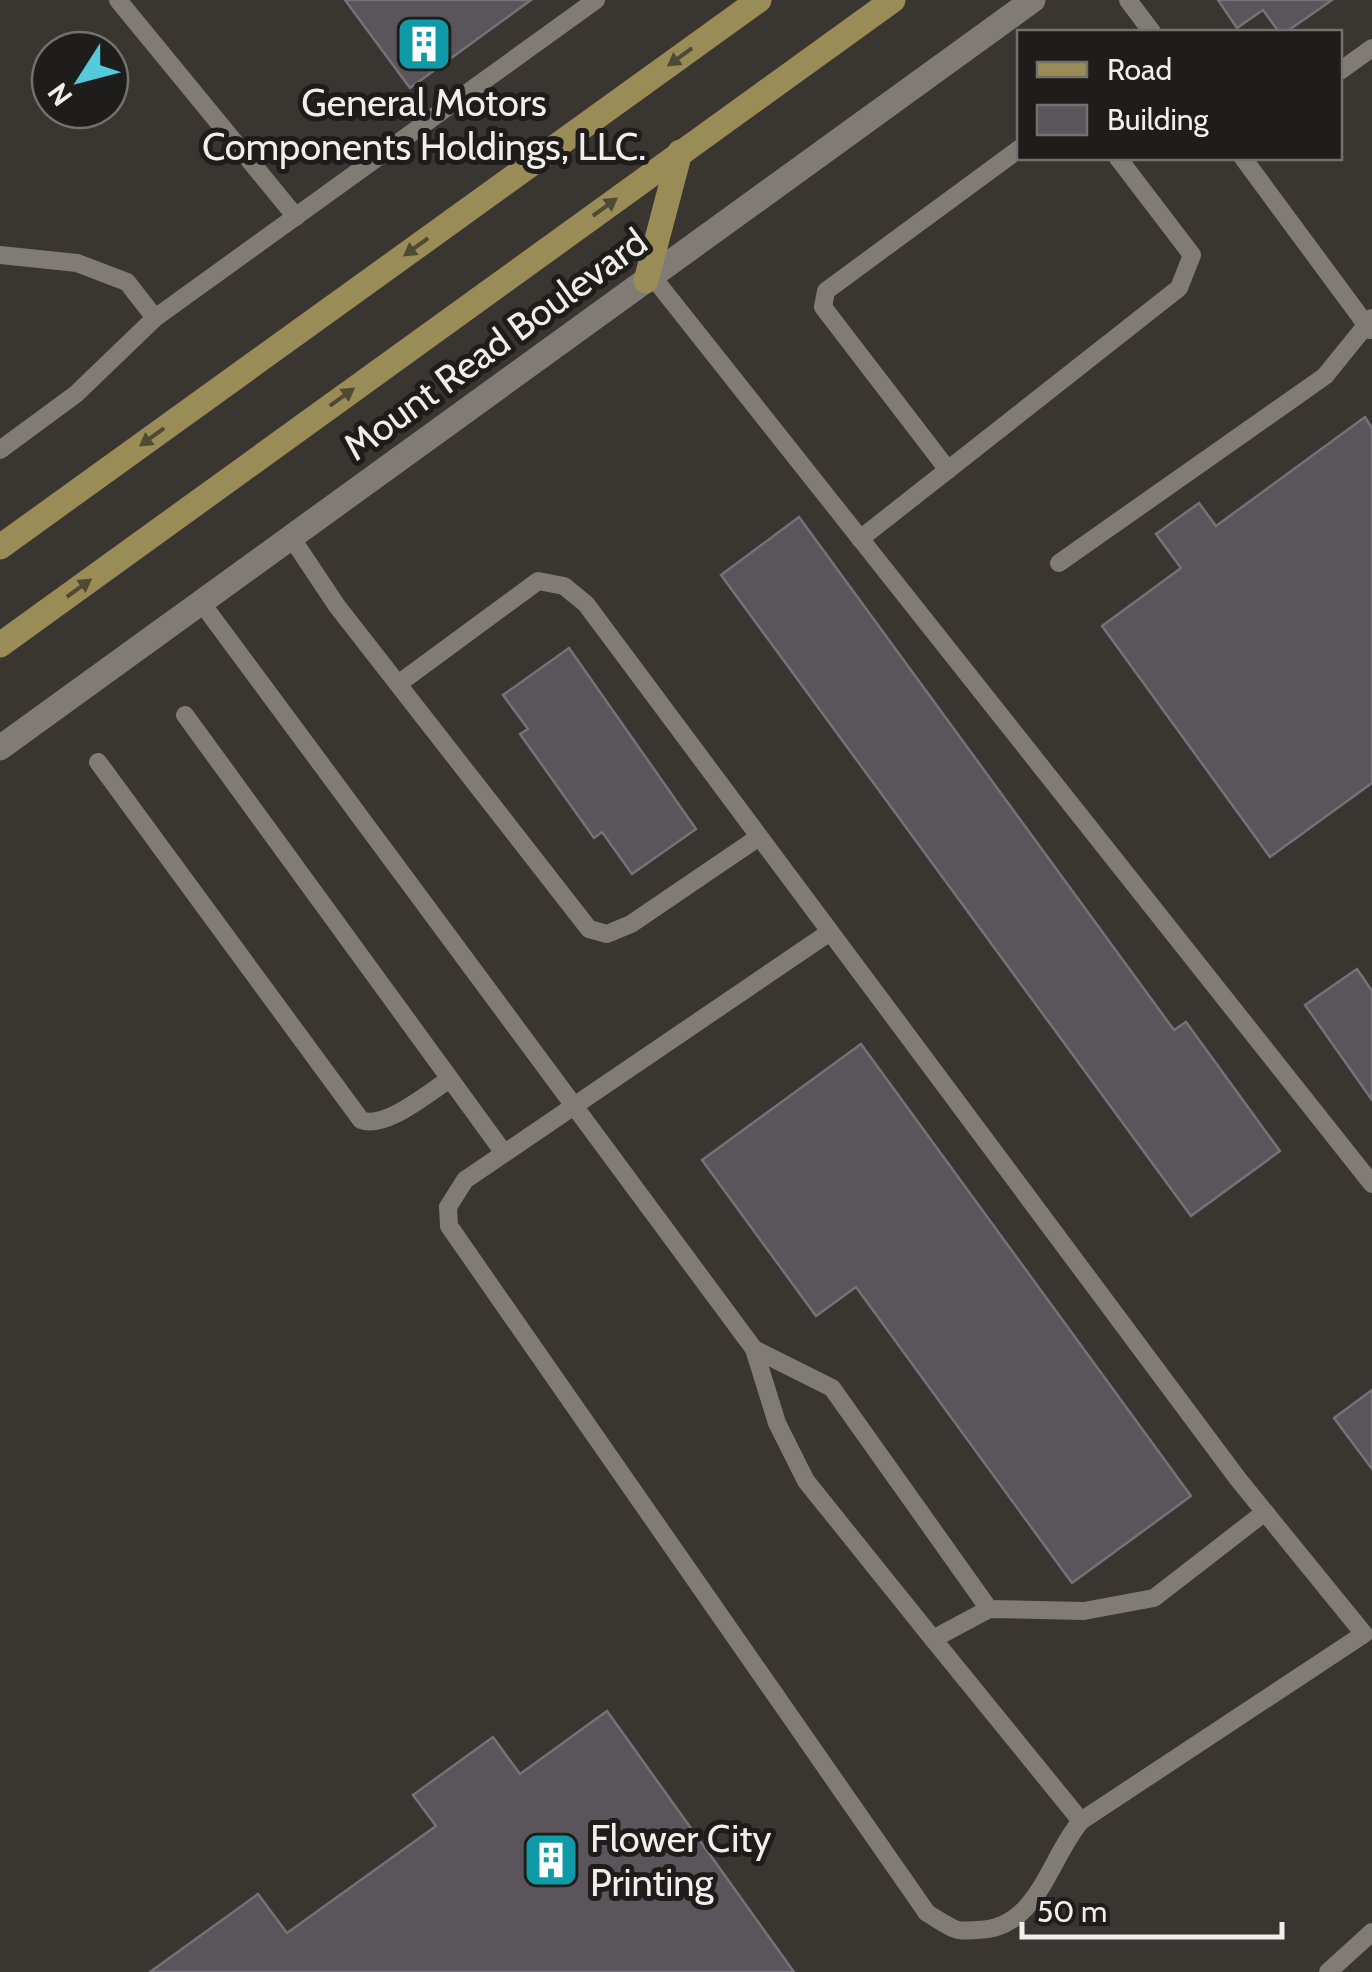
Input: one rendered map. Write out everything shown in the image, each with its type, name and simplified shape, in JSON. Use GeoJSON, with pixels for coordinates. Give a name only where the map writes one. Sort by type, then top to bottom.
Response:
{"type":"FeatureCollection","features":[{"type":"Feature","properties":{"kind":"main road"},"geometry":{"type":"LineString","coordinates":[[0,546],[759,0]]}},
{"type":"Feature","properties":{"kind":"main road","name":"Mount Read Boulevard"},"geometry":{"type":"LineString","coordinates":[[0,645],[893,0]]}},
{"type":"Feature","properties":{"kind":"main road"},"geometry":{"type":"LineString","coordinates":[[649,278],[680,152]]}},
{"type":"Feature","properties":{"kind":"street","name":"Mount Read Boulevard"},"geometry":{"type":"LineString","coordinates":[[0,748],[1033,0]]}},
{"type":"Feature","properties":{"kind":"lane"},"geometry":{"type":"LineString","coordinates":[[118,0],[296,218]]}},
{"type":"Feature","properties":{"kind":"lane"},"geometry":{"type":"LineString","coordinates":[[0,450],[76,394],[155,318],[596,0]]}},
{"type":"Feature","properties":{"kind":"lane"},"geometry":{"type":"LineString","coordinates":[[1128,0],[1150,30]]}},
{"type":"Feature","properties":{"kind":"lane"},"geometry":{"type":"LineString","coordinates":[[1342,69],[1372,48]]}},
{"type":"Feature","properties":{"kind":"lane"},"geometry":{"type":"LineString","coordinates":[[948,470],[823,307],[826,291],[1017,151]]}},
{"type":"Feature","properties":{"kind":"lane"},"geometry":{"type":"LineString","coordinates":[[860,539],[1178,288],[1192,255],[1120,160]]}},
{"type":"Feature","properties":{"kind":"lane"},"geometry":{"type":"LineString","coordinates":[[1059,563],[1325,376],[1370,325],[1246,160]]}},
{"type":"Feature","properties":{"kind":"lane"},"geometry":{"type":"LineString","coordinates":[[0,255],[77,263],[127,282],[155,318]]}},
{"type":"Feature","properties":{"kind":"lane"},"geometry":{"type":"LineString","coordinates":[[649,278],[1372,1184]]}},
{"type":"Feature","properties":{"kind":"lane"},"geometry":{"type":"LineString","coordinates":[[292,537],[336,606],[589,930],[607,934],[630,924],[759,837]]}},
{"type":"Feature","properties":{"kind":"lane"},"geometry":{"type":"LineString","coordinates":[[398,684],[538,581],[564,586],[586,604],[1266,1512],[1368,1632],[1081,1821],[1064,1840],[1053,1867],[1024,1914],[991,1930],[958,1931],[927,1913],[449,1226],[448,1207],[465,1180],[830,932]]}},
{"type":"Feature","properties":{"kind":"lane"},"geometry":{"type":"LineString","coordinates":[[201,602],[754,1349],[777,1423],[806,1481],[1081,1821]]}},
{"type":"Feature","properties":{"kind":"lane"},"geometry":{"type":"LineString","coordinates":[[185,715],[504,1153]]}},
{"type":"Feature","properties":{"kind":"lane"},"geometry":{"type":"LineString","coordinates":[[98,762],[361,1120],[370,1124],[385,1121],[450,1078]]}},
{"type":"Feature","properties":{"kind":"lane"},"geometry":{"type":"LineString","coordinates":[[754,1349],[832,1388],[989,1609]]}},
{"type":"Feature","properties":{"kind":"lane"},"geometry":{"type":"LineString","coordinates":[[932,1639],[989,1609],[1084,1612],[1154,1598],[1266,1512]]}},
{"type":"Feature","properties":{"kind":"lane"},"geometry":{"type":"LineString","coordinates":[[1328,1972],[1372,1932]]}},
{"type":"Feature","properties":{"kind":"building","name":"General Motors Components Holdings, LLC."},"geometry":{"type":"Polygon","coordinates":[[[345,0],[531,0],[410,88],[345,0]]]}},
{"type":"Feature","properties":{"kind":"building"},"geometry":{"type":"Polygon","coordinates":[[[1218,0],[1332,0],[1289,30],[1278,30],[1263,10],[1237,28],[1218,0]]]}},
{"type":"Feature","properties":{"kind":"building"},"geometry":{"type":"Polygon","coordinates":[[[1365,417],[1372,428],[1372,783],[1270,857],[1102,626],[1181,568],[1156,534],[1199,503],[1216,526],[1365,417]]]}},
{"type":"Feature","properties":{"kind":"building"},"geometry":{"type":"Polygon","coordinates":[[[799,517],[1174,1030],[1186,1022],[1280,1151],[1191,1216],[721,575],[799,517]]]}},
{"type":"Feature","properties":{"kind":"building"},"geometry":{"type":"Polygon","coordinates":[[[569,648],[696,829],[632,874],[602,832],[594,838],[520,734],[528,729],[503,695],[569,648]]]}},
{"type":"Feature","properties":{"kind":"building"},"geometry":{"type":"Polygon","coordinates":[[[1357,969],[1372,991],[1372,1100],[1305,1005],[1357,969]]]}},
{"type":"Feature","properties":{"kind":"building"},"geometry":{"type":"Polygon","coordinates":[[[861,1044],[1191,1496],[1072,1583],[856,1287],[816,1316],[702,1160],[861,1044]]]}},
{"type":"Feature","properties":{"kind":"building"},"geometry":{"type":"Polygon","coordinates":[[[1372,1390],[1372,1469],[1334,1418],[1372,1390]]]}},
{"type":"Feature","properties":{"kind":"building","name":"Flower City Printing"},"geometry":{"type":"Polygon","coordinates":[[[607,1711],[794,1972],[150,1972],[258,1894],[287,1933],[436,1826],[413,1795],[493,1737],[520,1774],[607,1711]]]}},
{"type":"Feature","properties":{"kind":"place","name":"General Motors Components Holdings, LLC."},"geometry":{"type":"Point","coordinates":[424,44]}},
{"type":"Feature","properties":{"kind":"place","name":"Flower City Printing"},"geometry":{"type":"Point","coordinates":[551,1860]}}]}
